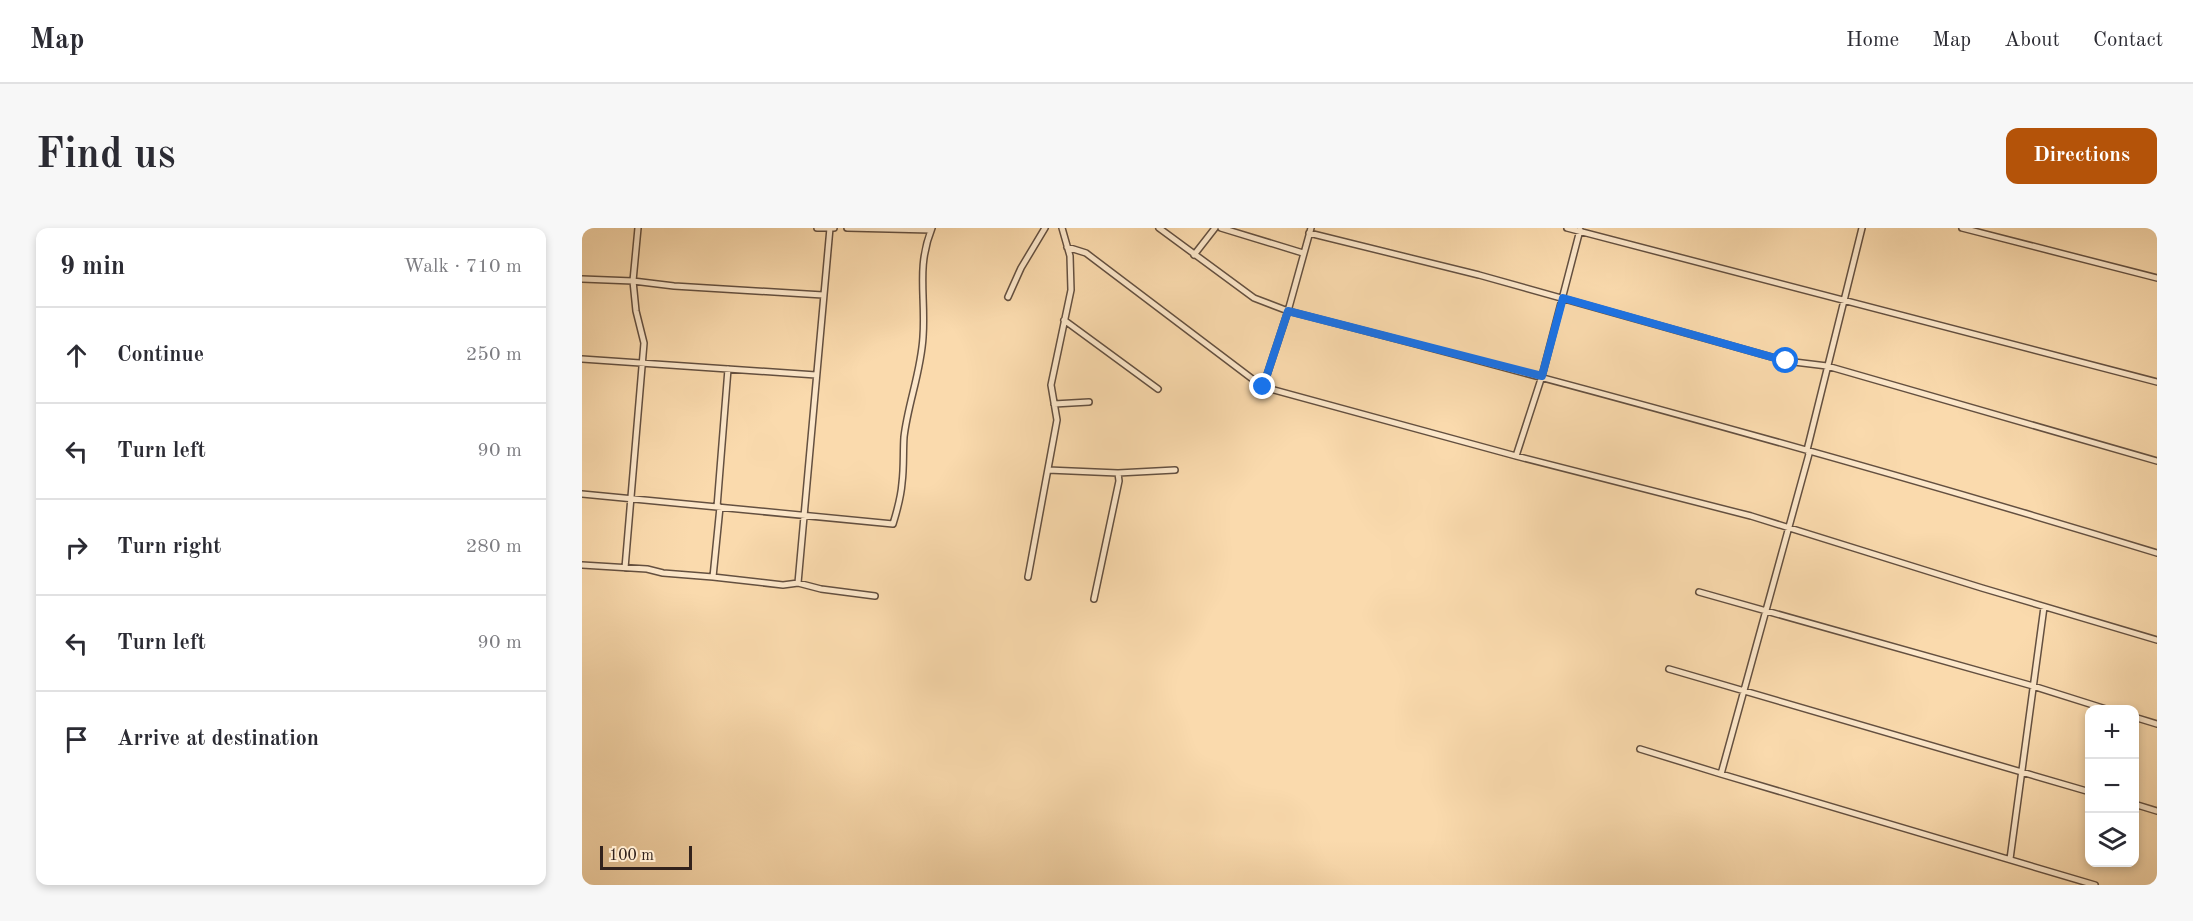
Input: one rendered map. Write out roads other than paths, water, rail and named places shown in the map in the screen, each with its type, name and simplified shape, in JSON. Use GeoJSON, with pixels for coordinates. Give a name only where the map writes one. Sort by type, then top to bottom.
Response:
{"type":"FeatureCollection","features":[{"type":"Feature","properties":{"kind":"street"},"geometry":{"type":"LineString","coordinates":[[625,568],[642,364],[643,336],[636,311],[633,281],[638,228]]}},
{"type":"Feature","properties":{"kind":"street"},"geometry":{"type":"LineString","coordinates":[[798,584],[831,228],[817,228]]}},
{"type":"Feature","properties":{"kind":"street"},"geometry":{"type":"LineString","coordinates":[[582,494],[893,523],[902,483],[904,438],[909,406],[922,358],[924,334],[922,263],[924,245],[931,229],[847,228]]}},
{"type":"Feature","properties":{"kind":"street"},"geometry":{"type":"LineString","coordinates":[[1008,297],[1021,268],[1045,228]]}},
{"type":"Feature","properties":{"kind":"street"},"geometry":{"type":"LineString","coordinates":[[1028,577],[1057,420],[1051,385],[1071,290],[1070,256],[1062,228]]}},
{"type":"Feature","properties":{"kind":"street"},"geometry":{"type":"LineString","coordinates":[[1160,228],[1254,298],[1288,311],[1542,376],[1807,450],[2157,553]]}},
{"type":"Feature","properties":{"kind":"street"},"geometry":{"type":"LineString","coordinates":[[1194,255],[1215,228]]}},
{"type":"Feature","properties":{"kind":"street"},"geometry":{"type":"LineString","coordinates":[[1221,228],[1303,253]]}},
{"type":"Feature","properties":{"kind":"street"},"geometry":{"type":"LineString","coordinates":[[1567,228],[2157,382]]}},
{"type":"Feature","properties":{"kind":"street"},"geometry":{"type":"LineString","coordinates":[[1721,774],[1809,454],[1807,450],[1862,228]]}},
{"type":"Feature","properties":{"kind":"street"},"geometry":{"type":"LineString","coordinates":[[1962,228],[2157,278]]}},
{"type":"Feature","properties":{"kind":"street"},"geometry":{"type":"LineString","coordinates":[[1263,387],[1288,311],[1310,230],[1786,361],[1827,366],[2157,460]]}},
{"type":"Feature","properties":{"kind":"street"},"geometry":{"type":"LineString","coordinates":[[1516,456],[1542,376],[1580,230]]}},
{"type":"Feature","properties":{"kind":"street"},"geometry":{"type":"LineString","coordinates":[[1067,247],[1086,253],[1263,387],[1516,456],[1743,514],[2157,640]]}},
{"type":"Feature","properties":{"kind":"street"},"geometry":{"type":"LineString","coordinates":[[582,279],[823,296]]}},
{"type":"Feature","properties":{"kind":"street"},"geometry":{"type":"LineString","coordinates":[[1064,320],[1158,388]]}},
{"type":"Feature","properties":{"kind":"street"},"geometry":{"type":"LineString","coordinates":[[582,359],[816,375]]}},
{"type":"Feature","properties":{"kind":"street"},"geometry":{"type":"LineString","coordinates":[[713,577],[728,369]]}},
{"type":"Feature","properties":{"kind":"street"},"geometry":{"type":"LineString","coordinates":[[1054,404],[1089,402]]}},
{"type":"Feature","properties":{"kind":"street"},"geometry":{"type":"LineString","coordinates":[[1048,470],[1118,473],[1175,470]]}},
{"type":"Feature","properties":{"kind":"street"},"geometry":{"type":"LineString","coordinates":[[1094,599],[1119,482],[1118,473]]}},
{"type":"Feature","properties":{"kind":"street"},"geometry":{"type":"LineString","coordinates":[[582,565],[783,585],[798,584],[875,596]]}},
{"type":"Feature","properties":{"kind":"street"},"geometry":{"type":"LineString","coordinates":[[1699,592],[2093,705]]}},
{"type":"Feature","properties":{"kind":"street"},"geometry":{"type":"LineString","coordinates":[[2010,859],[2044,607]]}},
{"type":"Feature","properties":{"kind":"street"},"geometry":{"type":"LineString","coordinates":[[1669,669],[2085,791]]}},
{"type":"Feature","properties":{"kind":"street"},"geometry":{"type":"LineString","coordinates":[[2139,719],[2157,724]]}},
{"type":"Feature","properties":{"kind":"street"},"geometry":{"type":"LineString","coordinates":[[1640,749],[2095,885]]}},
{"type":"Feature","properties":{"kind":"street"},"geometry":{"type":"LineString","coordinates":[[2139,806],[2157,811]]}}]}
